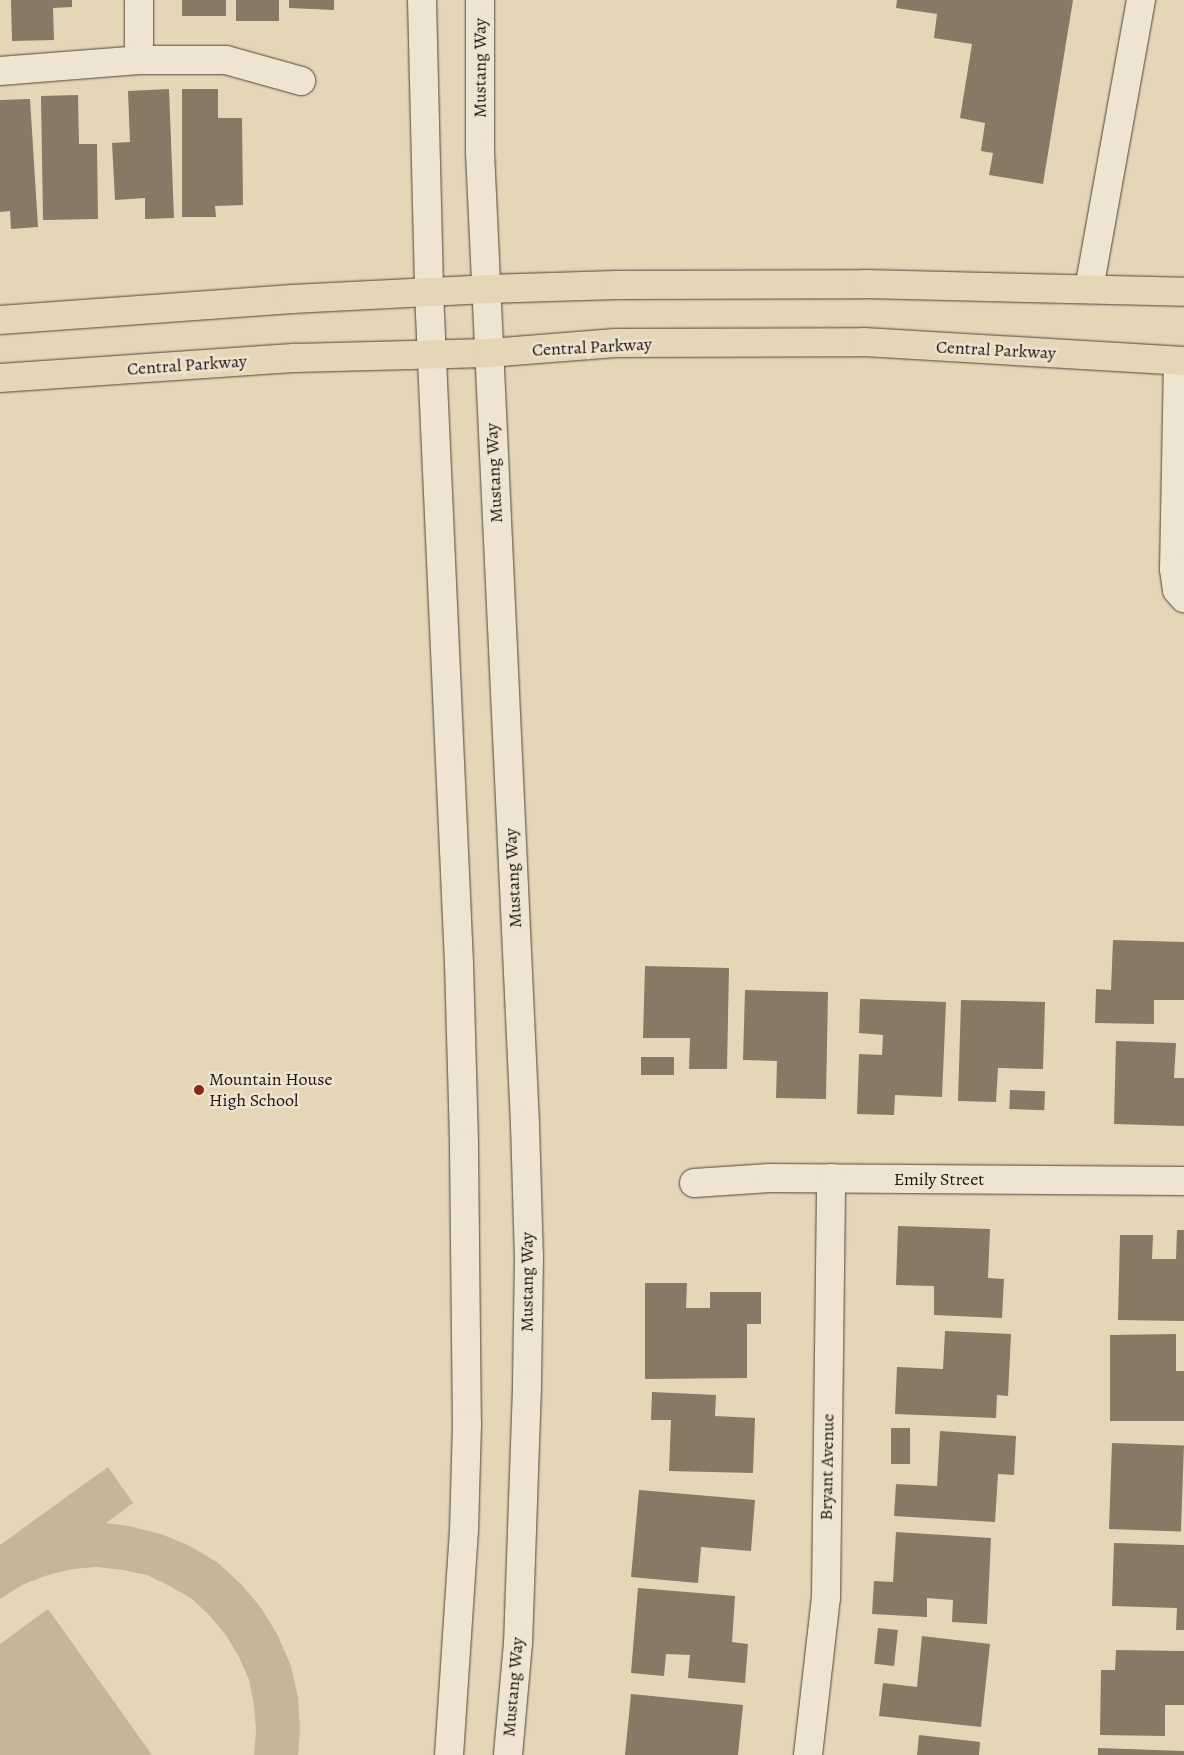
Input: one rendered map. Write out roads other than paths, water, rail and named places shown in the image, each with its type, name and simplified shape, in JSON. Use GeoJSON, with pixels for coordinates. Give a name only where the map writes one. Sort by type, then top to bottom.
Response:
{"type":"FeatureCollection","features":[{"type":"Feature","properties":{"kind":"main road"},"geometry":{"type":"LineString","coordinates":[[0,320],[429,292],[626,285],[865,284],[1184,292]]}},
{"type":"Feature","properties":{"kind":"main road","name":"Central Parkway"},"geometry":{"type":"LineString","coordinates":[[0,378],[296,358],[488,353],[616,344],[864,342],[1181,361]]}},
{"type":"Feature","properties":{"kind":"street"},"geometry":{"type":"LineString","coordinates":[[139,0],[139,60]]}},
{"type":"Feature","properties":{"kind":"street"},"geometry":{"type":"LineString","coordinates":[[422,0],[429,292],[459,964],[465,1236],[465,1482],[449,1755]]}},
{"type":"Feature","properties":{"kind":"street","name":"Mustang Way"},"geometry":{"type":"LineString","coordinates":[[480,0],[480,152],[525,1125],[528,1256],[527,1387],[518,1644],[508,1755]]}},
{"type":"Feature","properties":{"kind":"street"},"geometry":{"type":"LineString","coordinates":[[1088,289],[1141,0]]}},
{"type":"Feature","properties":{"kind":"street"},"geometry":{"type":"LineString","coordinates":[[0,71],[139,60],[226,60],[301,81]]}},
{"type":"Feature","properties":{"kind":"street"},"geometry":{"type":"LineString","coordinates":[[1181,361],[1174,569],[1177,590],[1184,598]]}},
{"type":"Feature","properties":{"kind":"street","name":"Emily Street"},"geometry":{"type":"LineString","coordinates":[[694,1183],[770,1178],[1184,1181]]}},
{"type":"Feature","properties":{"kind":"street","name":"Bryant Avenue"},"geometry":{"type":"LineString","coordinates":[[808,1755],[826,1598],[831,1178]]}},
{"type":"Feature","properties":{"kind":"place","name":"Mountain House High School"},"geometry":{"type":"Point","coordinates":[199,1090]}}]}
